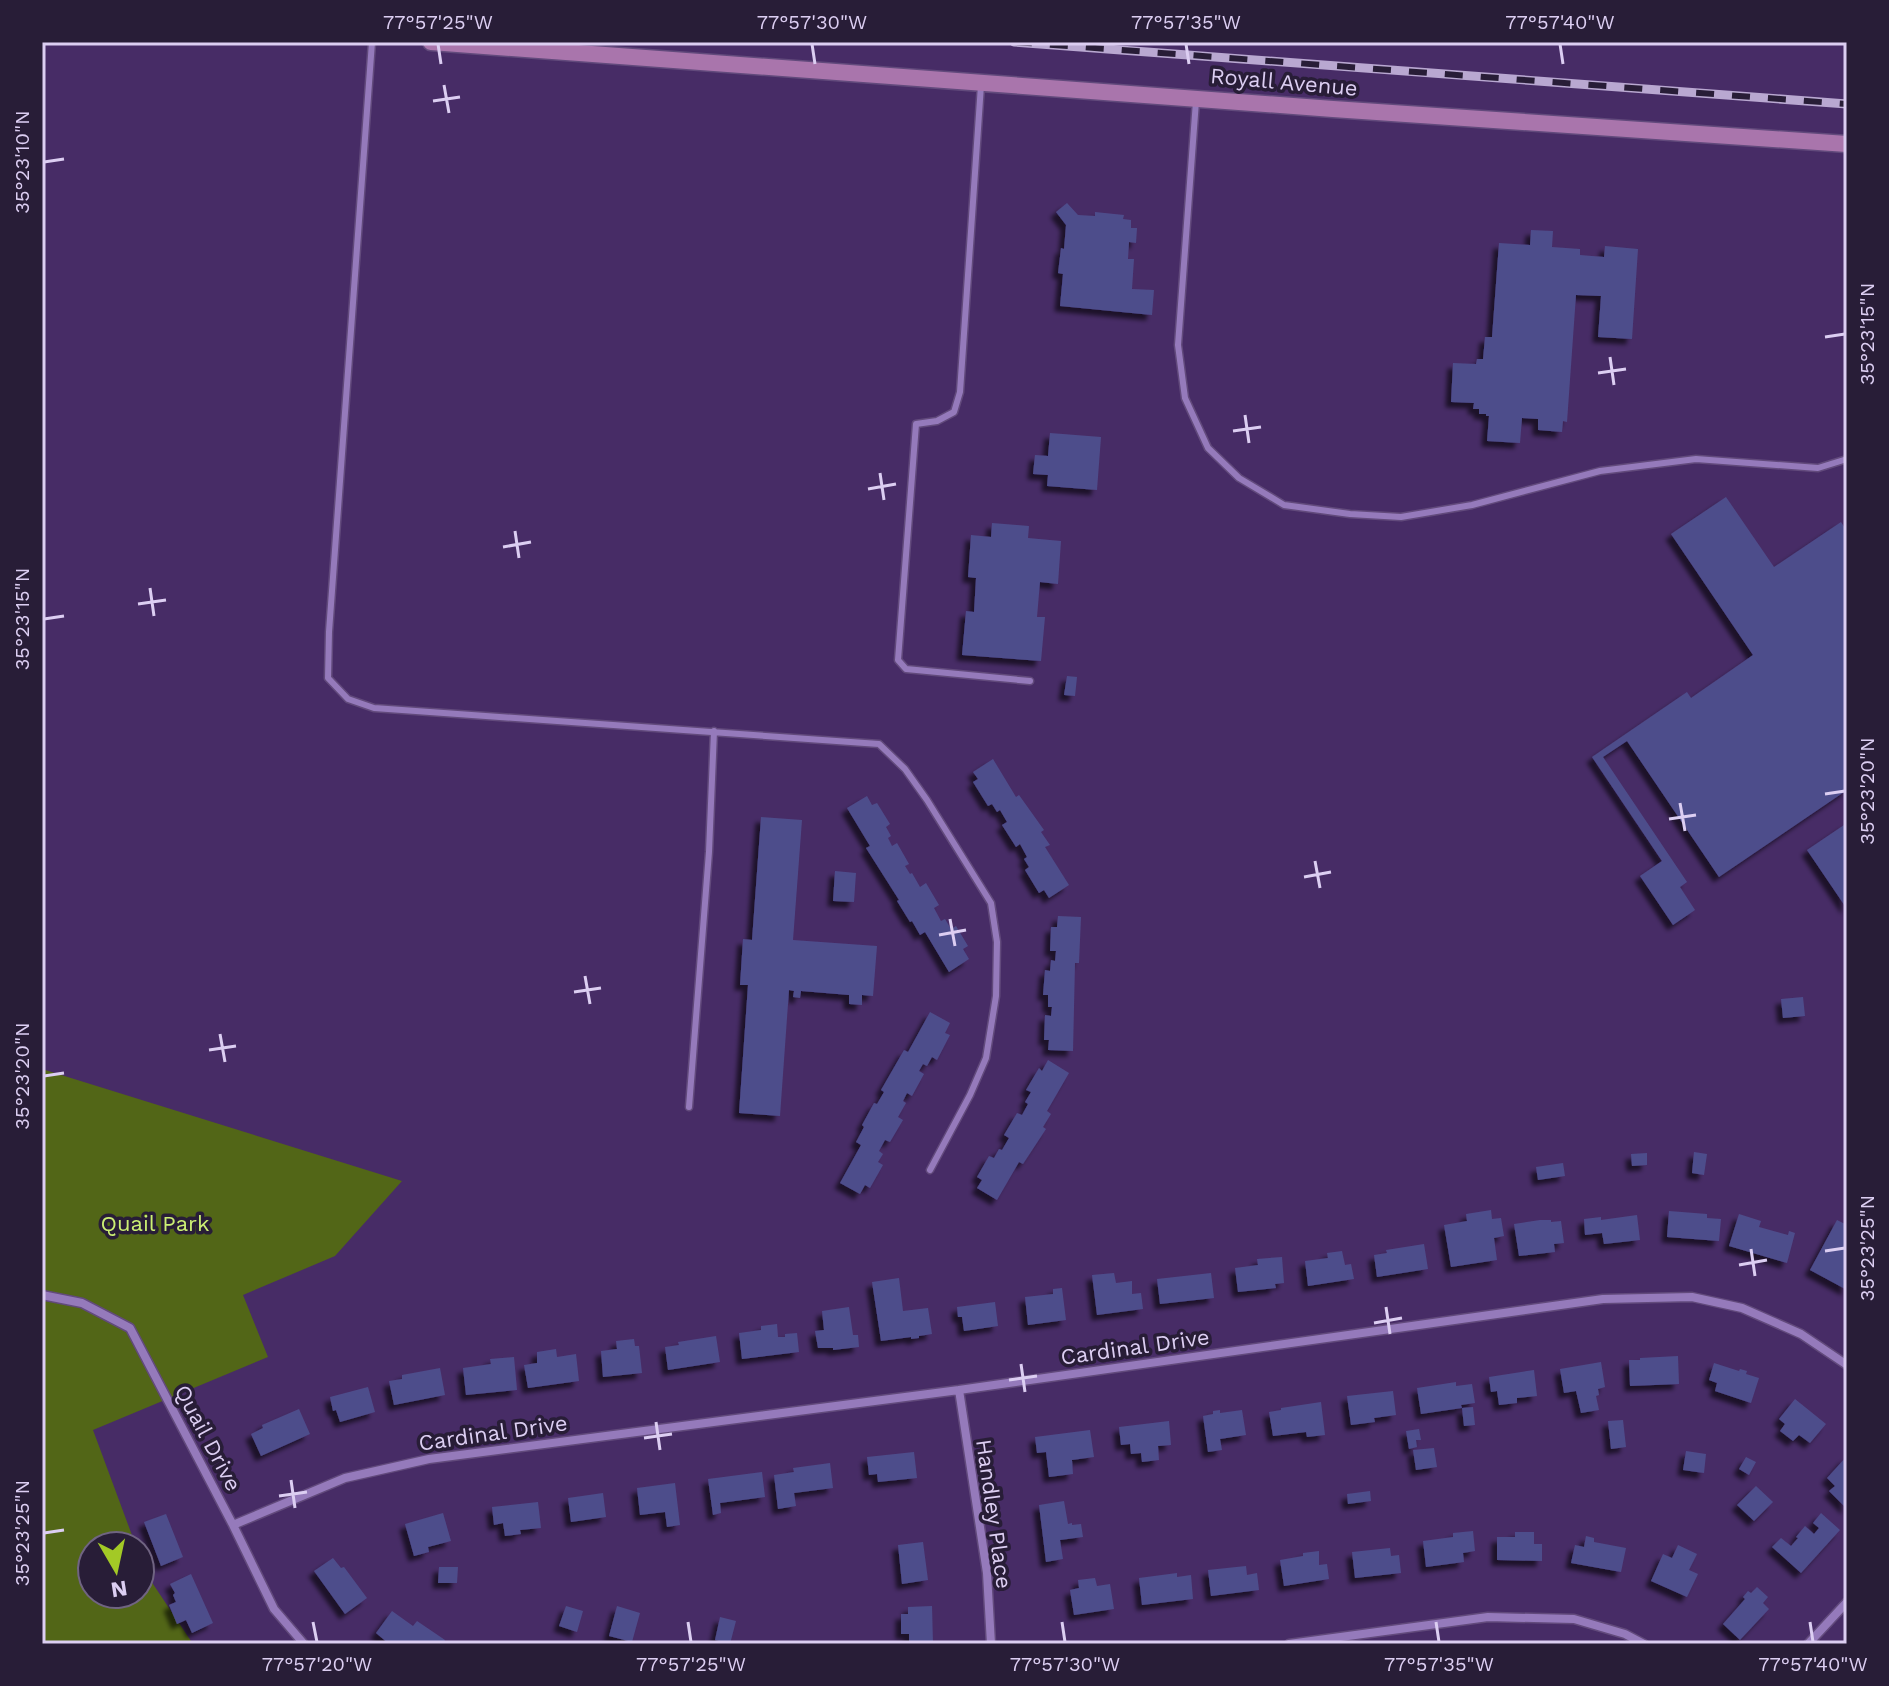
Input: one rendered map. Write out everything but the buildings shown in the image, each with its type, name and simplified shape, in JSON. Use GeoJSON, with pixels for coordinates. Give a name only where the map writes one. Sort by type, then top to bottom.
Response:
{"type":"FeatureCollection","features":[{"type":"Feature","properties":{"kind":"street","name":"Royall Avenue"},"geometry":{"type":"LineString","coordinates":[[431,42],[1847,144]]}},
{"type":"Feature","properties":{"kind":"street","name":"Quail Drive"},"geometry":{"type":"LineString","coordinates":[[42,1295],[82,1303],[130,1328],[274,1609],[304,1644]]}},
{"type":"Feature","properties":{"kind":"street","name":"Cardinal Drive"},"geometry":{"type":"LineString","coordinates":[[233,1525],[345,1478],[429,1459],[959,1390],[1603,1299],[1692,1297],[1742,1308],[1801,1334],[1847,1365]]}},
{"type":"Feature","properties":{"kind":"street","name":"Handley Place"},"geometry":{"type":"LineString","coordinates":[[959,1390],[987,1573],[991,1644]]}},
{"type":"Feature","properties":{"kind":"street"},"geometry":{"type":"LineString","coordinates":[[1808,1644],[1847,1602]]}},
{"type":"Feature","properties":{"kind":"street"},"geometry":{"type":"LineString","coordinates":[[1289,1644],[1488,1617],[1574,1619],[1625,1634],[1644,1644]]}},
{"type":"Feature","properties":{"kind":"lane"},"geometry":{"type":"LineString","coordinates":[[372,42],[328,678],[348,699],[374,708],[879,744],[905,769],[927,800],[991,903],[997,942],[996,996],[986,1058],[930,1170]]}},
{"type":"Feature","properties":{"kind":"lane"},"geometry":{"type":"LineString","coordinates":[[982,82],[960,392],[954,412],[937,421],[916,424],[898,660],[906,669],[1030,681]]}},
{"type":"Feature","properties":{"kind":"lane"},"geometry":{"type":"LineString","coordinates":[[1197,97],[1178,345],[1185,398],[1208,448],[1239,478],[1284,505],[1401,517],[1472,505],[1600,471],[1696,459],[1818,468],[1847,459]]}},
{"type":"Feature","properties":{"kind":"lane"},"geometry":{"type":"LineString","coordinates":[[689,1107],[709,852],[714,731]]}},
{"type":"Feature","properties":{"kind":"green space","name":"Quail Park"},"geometry":{"type":"Polygon","coordinates":[[[42,1069],[402,1181],[335,1256],[243,1295],[268,1357],[93,1430],[130,1530],[76,1530],[76,1610],[156,1610],[156,1588],[193,1644],[42,1644],[42,1069]]]}},
{"type":"Feature","properties":{"kind":"railway"},"geometry":{"type":"LineString","coordinates":[[1014,42],[1847,104]]}}]}
